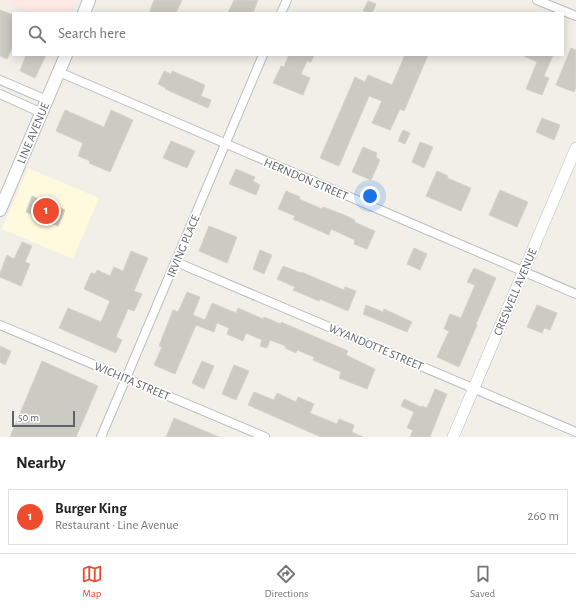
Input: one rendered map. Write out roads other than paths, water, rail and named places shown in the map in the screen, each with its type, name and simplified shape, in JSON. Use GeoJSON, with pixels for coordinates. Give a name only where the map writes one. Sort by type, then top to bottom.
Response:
{"type":"FeatureCollection","features":[{"type":"Feature","properties":{"kind":"main road"},"geometry":{"type":"LineString","coordinates":[[84,12],[90,0]]}},
{"type":"Feature","properties":{"kind":"main road","name":"LINE AVENUE"},"geometry":{"type":"LineString","coordinates":[[0,210],[66,56]]}},
{"type":"Feature","properties":{"kind":"street"},"geometry":{"type":"LineString","coordinates":[[281,12],[287,0]]}},
{"type":"Feature","properties":{"kind":"street"},"geometry":{"type":"LineString","coordinates":[[537,0],[576,16]]}},
{"type":"Feature","properties":{"kind":"street","name":"IRVING PLACE"},"geometry":{"type":"LineString","coordinates":[[101,437],[264,56]]}},
{"type":"Feature","properties":{"kind":"street","name":"HERNDON STREET"},"geometry":{"type":"LineString","coordinates":[[59,72],[576,294]]}},
{"type":"Feature","properties":{"kind":"street"},"geometry":{"type":"LineString","coordinates":[[0,80],[47,100]]}},
{"type":"Feature","properties":{"kind":"street"},"geometry":{"type":"LineString","coordinates":[[0,94],[42,113]]}},
{"type":"Feature","properties":{"kind":"street","name":"CRESWELL AVENUE"},"geometry":{"type":"LineString","coordinates":[[454,437],[576,148]]}},
{"type":"Feature","properties":{"kind":"street","name":"WYANDOTTE STREET"},"geometry":{"type":"LineString","coordinates":[[176,262],[576,432]]}},
{"type":"Feature","properties":{"kind":"street","name":"WICHITA STREET"},"geometry":{"type":"LineString","coordinates":[[0,325],[265,437]]}},
{"type":"Feature","properties":{"kind":"place","name":"Burger King"},"geometry":{"type":"Point","coordinates":[46,211]}}]}
